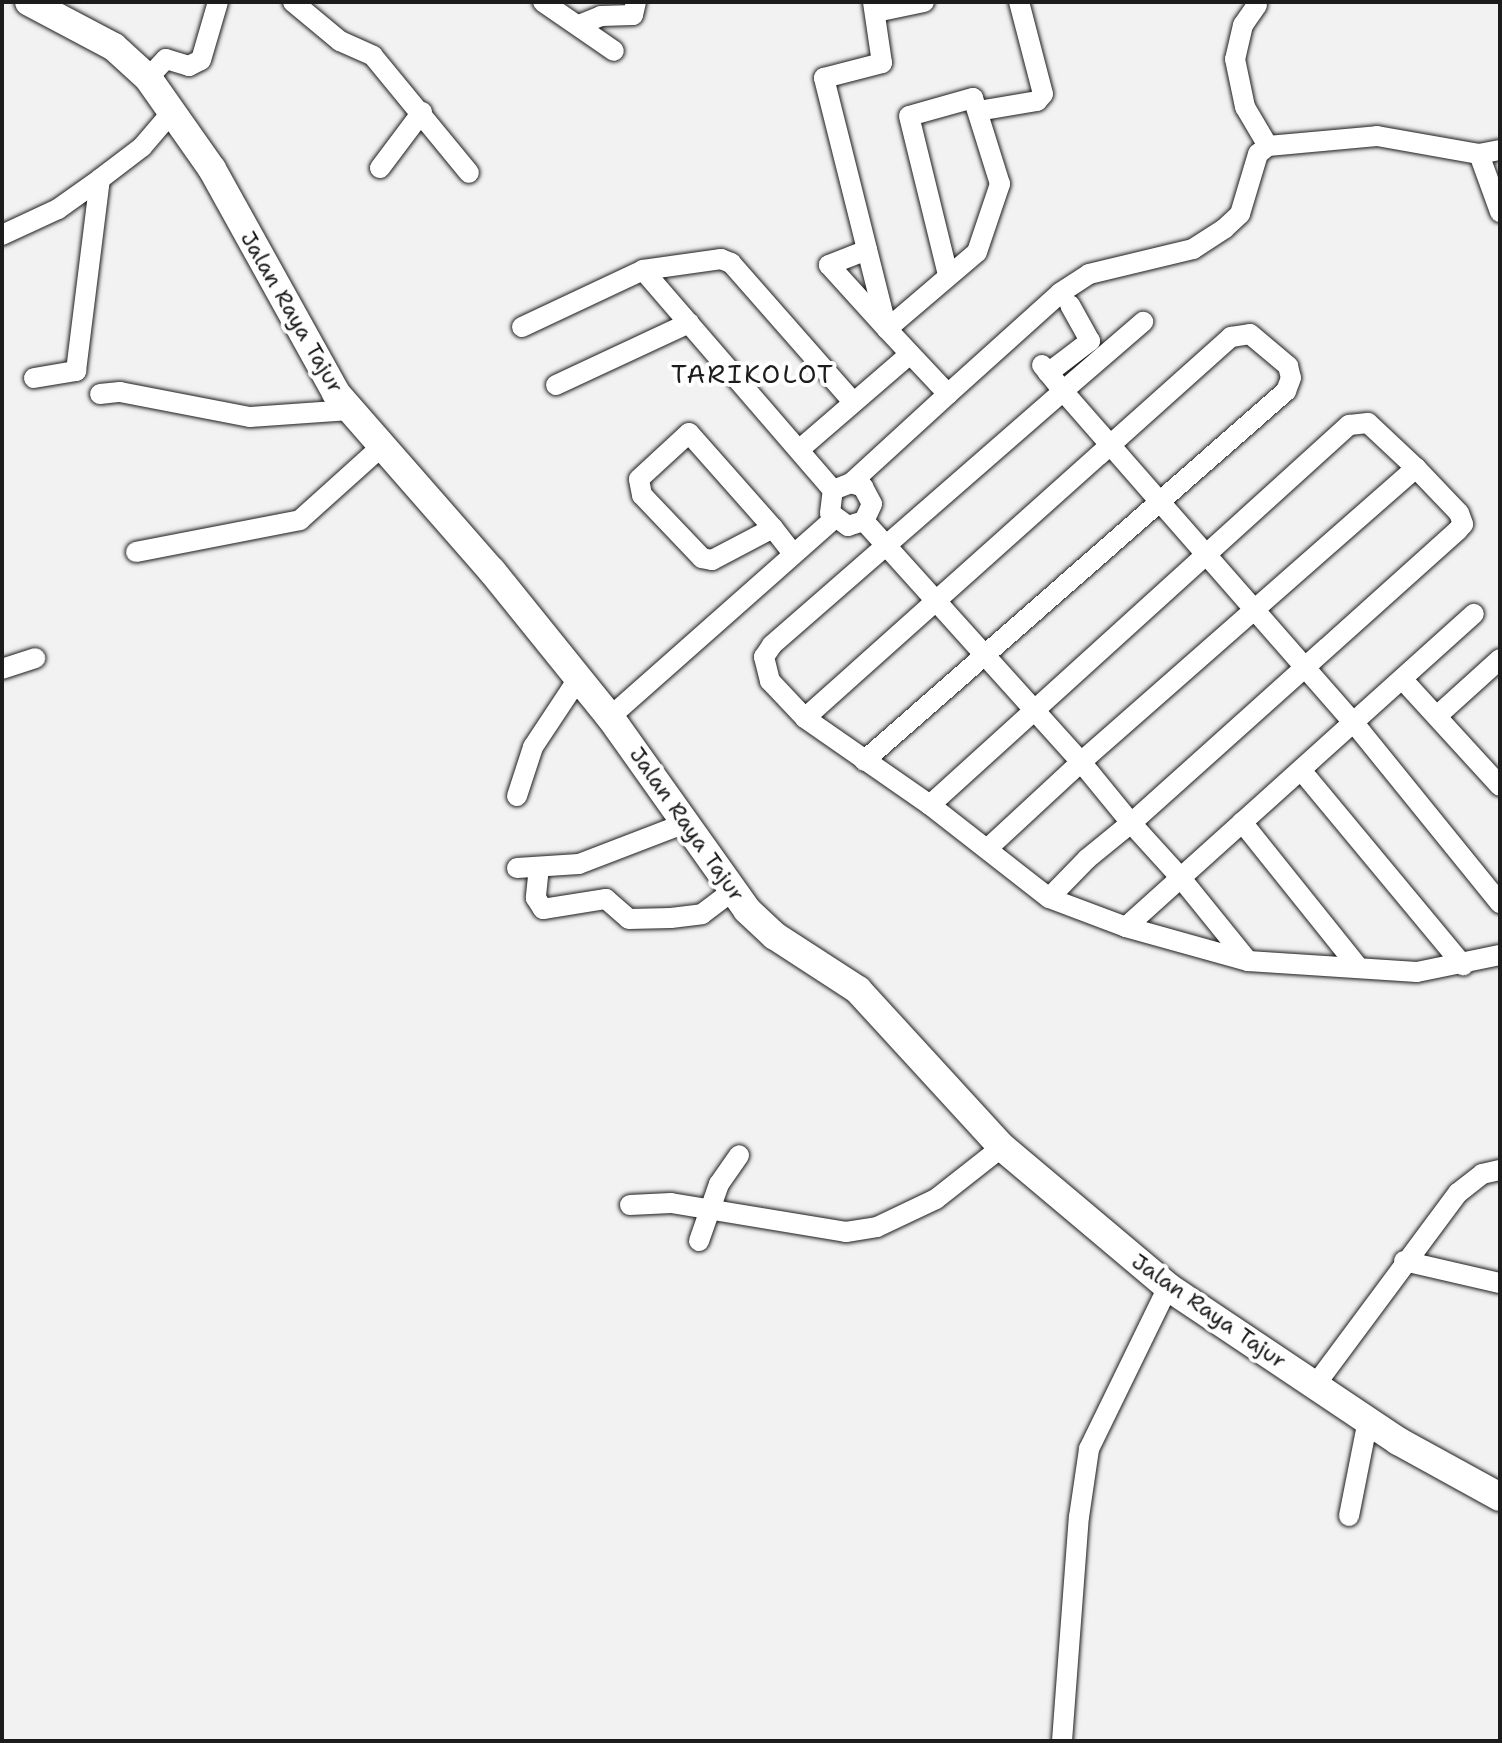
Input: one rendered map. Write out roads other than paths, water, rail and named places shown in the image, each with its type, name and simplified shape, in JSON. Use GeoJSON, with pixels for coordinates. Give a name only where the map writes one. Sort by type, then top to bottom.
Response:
{"type":"FeatureCollection","features":[{"type":"Feature","properties":{"kind":"main road","name":"Jalan Raya Tajur"},"geometry":{"type":"LineString","coordinates":[[29,2],[114,47],[148,78],[212,169],[320,368],[350,410],[380,448],[492,571],[610,717],[733,891],[775,936],[858,990],[1002,1147],[1168,1287],[1368,1420],[1500,1497]]}},
{"type":"Feature","properties":{"kind":"street"},"geometry":{"type":"LineString","coordinates":[[148,78],[166,59],[189,66],[201,60],[218,2]]}},
{"type":"Feature","properties":{"kind":"street"},"geometry":{"type":"LineString","coordinates":[[293,2],[340,41],[373,56],[469,173]]}},
{"type":"Feature","properties":{"kind":"street"},"geometry":{"type":"LineString","coordinates":[[543,2],[614,51]]}},
{"type":"Feature","properties":{"kind":"street"},"geometry":{"type":"LineString","coordinates":[[579,25],[601,16],[633,15],[636,2]]}},
{"type":"Feature","properties":{"kind":"street"},"geometry":{"type":"LineString","coordinates":[[887,329],[824,78],[882,63],[874,7],[924,2]]}},
{"type":"Feature","properties":{"kind":"street"},"geometry":{"type":"LineString","coordinates":[[978,111],[1037,101],[1043,94],[1019,2]]}},
{"type":"Feature","properties":{"kind":"street"},"geometry":{"type":"LineString","coordinates":[[1257,5],[1243,25],[1235,59],[1245,107],[1268,146]]}},
{"type":"Feature","properties":{"kind":"street"},"geometry":{"type":"LineString","coordinates":[[887,329],[977,252],[1000,184],[973,98],[909,116],[948,275]]}},
{"type":"Feature","properties":{"kind":"street"},"geometry":{"type":"LineString","coordinates":[[2,235],[58,209],[100,179],[142,147],[172,112]]}},
{"type":"Feature","properties":{"kind":"street"},"geometry":{"type":"LineString","coordinates":[[380,168],[422,112]]}},
{"type":"Feature","properties":{"kind":"street"},"geometry":{"type":"LineString","coordinates":[[643,270],[800,449],[842,486],[871,497],[871,511],[864,521],[848,526],[834,519],[828,505],[842,486],[1060,293],[1089,274],[1193,249],[1224,229],[1240,214],[1258,154],[1268,146],[1377,136],[1490,152],[1500,212]]}},
{"type":"Feature","properties":{"kind":"street"},"geometry":{"type":"LineString","coordinates":[[34,378],[76,371],[100,179]]}},
{"type":"Feature","properties":{"kind":"street"},"geometry":{"type":"LineString","coordinates":[[867,250],[829,265],[948,394]]}},
{"type":"Feature","properties":{"kind":"street"},"geometry":{"type":"LineString","coordinates":[[522,327],[643,270],[721,259],[731,263],[853,402]]}},
{"type":"Feature","properties":{"kind":"street"},"geometry":{"type":"LineString","coordinates":[[1070,305],[1090,341],[1045,369],[1354,723],[1500,903]]}},
{"type":"Feature","properties":{"kind":"street"},"geometry":{"type":"LineString","coordinates":[[1143,322],[764,657],[770,681],[805,718],[930,805],[1049,898],[1126,927],[1248,961],[1417,972],[1500,955]]}},
{"type":"Feature","properties":{"kind":"street"},"geometry":{"type":"LineString","coordinates":[[556,385],[689,323]]}},
{"type":"Feature","properties":{"kind":"street"},"geometry":{"type":"LineString","coordinates":[[805,718],[1231,337],[1250,334],[1288,366],[1291,378],[1286,391],[864,761]]}},
{"type":"Feature","properties":{"kind":"street"},"geometry":{"type":"LineString","coordinates":[[800,449],[910,354]]}},
{"type":"Feature","properties":{"kind":"street"},"geometry":{"type":"LineString","coordinates":[[100,394],[120,392],[250,417],[350,410]]}},
{"type":"Feature","properties":{"kind":"street"},"geometry":{"type":"LineString","coordinates":[[930,805],[1358,420],[1368,423],[1459,513],[1463,524],[1302,666],[1049,898]]}},
{"type":"Feature","properties":{"kind":"street"},"geometry":{"type":"LineString","coordinates":[[773,528],[712,560],[702,558],[642,495],[639,479],[689,433],[773,528],[792,552]]}},
{"type":"Feature","properties":{"kind":"street"},"geometry":{"type":"LineString","coordinates":[[136,552],[300,520],[380,448]]}},
{"type":"Feature","properties":{"kind":"street"},"geometry":{"type":"LineString","coordinates":[[987,849],[1081,762],[1256,612],[1416,468]]}},
{"type":"Feature","properties":{"kind":"street"},"geometry":{"type":"LineString","coordinates":[[610,717],[792,552],[834,519]]}},
{"type":"Feature","properties":{"kind":"street"},"geometry":{"type":"LineString","coordinates":[[864,521],[1036,709],[1248,961]]}},
{"type":"Feature","properties":{"kind":"street"},"geometry":{"type":"LineString","coordinates":[[1126,927],[1404,681],[1474,614]]}},
{"type":"Feature","properties":{"kind":"street"},"geometry":{"type":"LineString","coordinates":[[2,669],[35,658]]}},
{"type":"Feature","properties":{"kind":"street"},"geometry":{"type":"LineString","coordinates":[[1437,716],[1500,659]]}},
{"type":"Feature","properties":{"kind":"street"},"geometry":{"type":"LineString","coordinates":[[517,796],[533,747],[578,679]]}},
{"type":"Feature","properties":{"kind":"street"},"geometry":{"type":"LineString","coordinates":[[1404,681],[1497,775]]}},
{"type":"Feature","properties":{"kind":"street"},"geometry":{"type":"LineString","coordinates":[[1301,770],[1463,965]]}},
{"type":"Feature","properties":{"kind":"street"},"geometry":{"type":"LineString","coordinates":[[1242,822],[1358,967]]}},
{"type":"Feature","properties":{"kind":"street"},"geometry":{"type":"LineString","coordinates":[[517,868],[579,864],[686,823]]}},
{"type":"Feature","properties":{"kind":"street"},"geometry":{"type":"LineString","coordinates":[[539,867],[536,898],[543,909],[606,899],[629,919],[671,918],[702,914],[733,891]]}},
{"type":"Feature","properties":{"kind":"street"},"geometry":{"type":"LineString","coordinates":[[630,1205],[708,1209],[817,1231],[877,1227],[936,1199],[1002,1147]]}},
{"type":"Feature","properties":{"kind":"street"},"geometry":{"type":"LineString","coordinates":[[699,1241],[708,1209],[739,1155]]}},
{"type":"Feature","properties":{"kind":"street"},"geometry":{"type":"LineString","coordinates":[[1316,1384],[1404,1261],[1458,1193],[1482,1174],[1500,1170]]}},
{"type":"Feature","properties":{"kind":"street"},"geometry":{"type":"LineString","coordinates":[[1404,1261],[1500,1283]]}},
{"type":"Feature","properties":{"kind":"street"},"geometry":{"type":"LineString","coordinates":[[1062,1741],[1089,1449],[1168,1287]]}},
{"type":"Feature","properties":{"kind":"street"},"geometry":{"type":"LineString","coordinates":[[1349,1516],[1368,1420]]}},
{"type":"Feature","properties":{"kind":"district","name":"TARIKOLOT"},"geometry":{"type":"Point","coordinates":[753,374]}}]}
